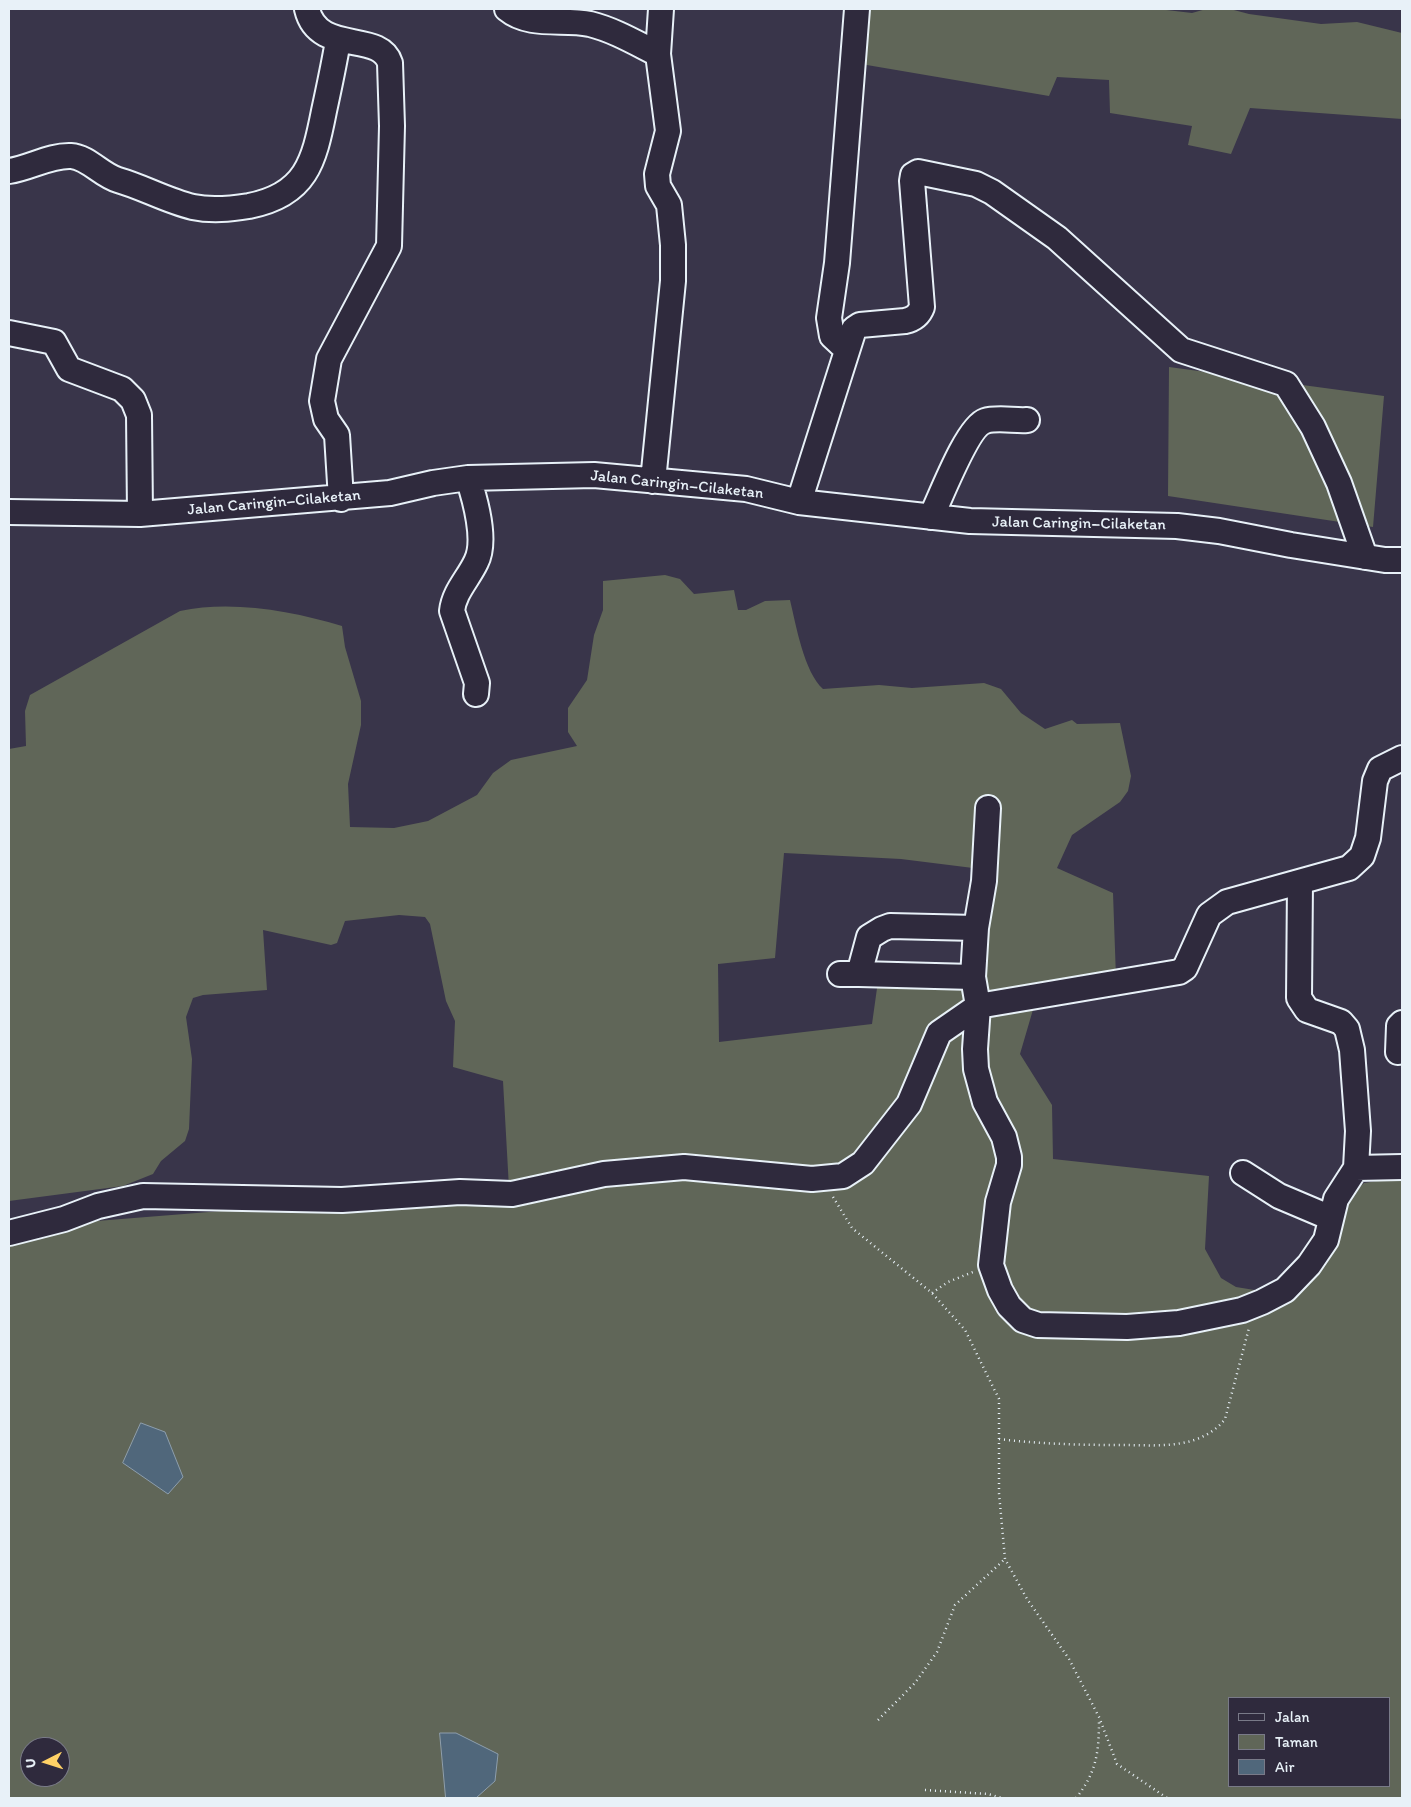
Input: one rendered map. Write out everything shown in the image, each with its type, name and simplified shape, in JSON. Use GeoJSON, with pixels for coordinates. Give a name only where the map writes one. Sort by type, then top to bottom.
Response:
{"type":"FeatureCollection","features":[{"type":"Feature","properties":{"kind":"street"},"geometry":{"type":"LineString","coordinates":[[307,9],[311,23],[317,29],[338,40],[381,49],[387,55],[390,63],[392,126],[389,246],[329,359],[322,401],[326,419],[336,435],[340,499]]}},
{"type":"Feature","properties":{"kind":"street"},"geometry":{"type":"LineString","coordinates":[[507,9],[526,19],[588,23],[605,28],[658,54]]}},
{"type":"Feature","properties":{"kind":"street"},"geometry":{"type":"LineString","coordinates":[[653,481],[673,281],[673,245],[669,205],[658,186],[656,174],[668,131],[658,54],[661,9]]}},
{"type":"Feature","properties":{"kind":"street"},"geometry":{"type":"LineString","coordinates":[[847,350],[832,336],[829,318],[838,254],[857,9]]}},
{"type":"Feature","properties":{"kind":"street"},"geometry":{"type":"LineString","coordinates":[[9,171],[58,156],[73,156],[81,158],[101,173],[115,179],[135,184],[192,207],[222,210],[267,202],[296,185],[309,169],[317,148],[338,40]]}},
{"type":"Feature","properties":{"kind":"street"},"geometry":{"type":"LineString","coordinates":[[799,502],[854,329],[860,324],[906,321],[920,312],[922,307],[913,175],[918,172],[976,184],[992,192],[1057,238],[1181,350],[1188,354],[1281,380],[1286,384],[1313,427],[1339,484],[1365,557]]}},
{"type":"Feature","properties":{"kind":"street"},"geometry":{"type":"LineString","coordinates":[[9,333],[54,342],[69,369],[122,389],[133,400],[139,415],[140,514]]}},
{"type":"Feature","properties":{"kind":"street"},"geometry":{"type":"LineString","coordinates":[[932,517],[967,440],[975,429],[985,421],[1027,420]]}},
{"type":"Feature","properties":{"kind":"street","name":"Jalan Caringin–Cilaketan"},"geometry":{"type":"LineString","coordinates":[[9,512],[140,514],[340,499],[390,493],[433,483],[468,478],[594,475],[746,489],[799,502],[970,521],[1177,526],[1218,531],[1365,557],[1402,560]]}},
{"type":"Feature","properties":{"kind":"street"},"geometry":{"type":"LineString","coordinates":[[468,478],[476,502],[479,539],[478,560],[453,601],[452,611],[477,683],[476,694]]}},
{"type":"Feature","properties":{"kind":"street"},"geometry":{"type":"LineString","coordinates":[[9,1234],[64,1219],[98,1206],[143,1196],[342,1200],[460,1192],[512,1194],[604,1174],[684,1167],[812,1179],[843,1176],[862,1163],[908,1104],[939,1033],[978,1006],[1180,972],[1185,968],[1209,915],[1216,909],[1227,902],[1349,868],[1362,856],[1368,838],[1375,781],[1380,769],[1402,758]]}},
{"type":"Feature","properties":{"kind":"street"},"geometry":{"type":"LineString","coordinates":[[988,808],[984,881],[976,928],[973,977],[978,1006],[975,1049],[976,1069],[985,1102],[1004,1137],[1009,1157],[1009,1165],[998,1202],[991,1265],[1000,1290],[1009,1306],[1023,1320],[1038,1325],[1128,1327],[1179,1323],[1242,1310],[1285,1290],[1309,1265],[1326,1240],[1336,1199],[1356,1168],[1358,1131],[1352,1050],[1347,1029],[1341,1022],[1307,1010],[1299,998],[1300,883]]}},
{"type":"Feature","properties":{"kind":"street"},"geometry":{"type":"LineString","coordinates":[[973,977],[849,974],[870,937],[890,926],[976,928]]}},
{"type":"Feature","properties":{"kind":"street"},"geometry":{"type":"LineString","coordinates":[[1398,1052],[1399,1026],[1402,1023]]}},
{"type":"Feature","properties":{"kind":"street"},"geometry":{"type":"LineString","coordinates":[[1356,1168],[1402,1167]]}},
{"type":"Feature","properties":{"kind":"street"},"geometry":{"type":"LineString","coordinates":[[1243,1173],[1279,1196],[1331,1218]]}},
{"type":"Feature","properties":{"kind":"path"},"geometry":{"type":"LineString","coordinates":[[812,1179],[833,1196],[852,1228],[932,1293],[965,1330],[999,1399],[999,1493],[1005,1559],[1027,1599],[1069,1659],[1099,1717],[1117,1764],[1167,1798]]}},
{"type":"Feature","properties":{"kind":"path"},"geometry":{"type":"LineString","coordinates":[[932,1293],[948,1282],[991,1265]]}},
{"type":"Feature","properties":{"kind":"path"},"geometry":{"type":"LineString","coordinates":[[999,1439],[1053,1445],[1154,1445],[1187,1442],[1207,1435],[1219,1427],[1225,1419],[1249,1327]]}},
{"type":"Feature","properties":{"kind":"path"},"geometry":{"type":"LineString","coordinates":[[878,1720],[915,1683],[938,1652],[956,1605],[1005,1559]]}},
{"type":"Feature","properties":{"kind":"path"},"geometry":{"type":"LineString","coordinates":[[1076,1798],[1088,1783],[1099,1753],[1099,1717]]}},
{"type":"Feature","properties":{"kind":"path"},"geometry":{"type":"LineString","coordinates":[[925,1790],[988,1794],[1002,1798]]}},
{"type":"Feature","properties":{"kind":"green space"},"geometry":{"type":"Polygon","coordinates":[[[869,9],[1158,9],[1192,13],[1206,9],[1230,9],[1249,14],[1321,24],[1357,22],[1402,33],[1402,119],[1250,108],[1231,154],[1188,145],[1192,126],[1110,113],[1109,80],[1057,77],[1049,96],[861,64],[869,9]]]}},
{"type":"Feature","properties":{"kind":"green space"},"geometry":{"type":"Polygon","coordinates":[[[1169,367],[1384,396],[1373,527],[1168,496],[1169,367]]]}},
{"type":"Feature","properties":{"kind":"green space"},"geometry":{"type":"Polygon","coordinates":[[[665,575],[680,579],[694,594],[734,590],[738,610],[746,610],[765,601],[790,600],[806,660],[816,681],[823,689],[879,685],[912,688],[984,683],[1001,689],[1021,713],[1045,729],[1072,720],[1077,724],[1120,723],[1131,776],[1128,791],[1120,802],[1072,835],[1057,868],[1113,893],[1116,978],[1037,996],[1020,1054],[1052,1105],[1053,1159],[1209,1176],[1205,1249],[1221,1278],[1236,1287],[1273,1293],[1299,1287],[1338,1207],[1364,1183],[1402,1177],[1402,1798],[9,1798],[9,1228],[509,1188],[503,1081],[453,1067],[455,1021],[446,1001],[430,924],[425,917],[399,915],[345,921],[337,943],[331,945],[263,930],[267,990],[203,995],[193,998],[186,1017],[192,1059],[189,1129],[185,1141],[161,1161],[153,1174],[123,1186],[9,1201],[9,749],[26,746],[25,711],[30,695],[180,611],[200,608],[241,607],[282,612],[342,626],[345,647],[361,701],[361,725],[348,784],[350,827],[394,828],[428,821],[477,795],[493,773],[511,760],[577,746],[568,732],[568,708],[587,680],[594,635],[603,610],[603,581],[665,575]],[[784,853],[775,958],[718,964],[719,1042],[872,1024],[879,974],[970,981],[973,868],[901,859],[784,853]]]}},
{"type":"Feature","properties":{"kind":"water"},"geometry":{"type":"Polygon","coordinates":[[[141,1423],[165,1432],[183,1477],[168,1494],[123,1463],[141,1423]]]}},
{"type":"Feature","properties":{"kind":"water"},"geometry":{"type":"Polygon","coordinates":[[[440,1733],[456,1733],[498,1754],[495,1781],[476,1798],[446,1798],[440,1733]]]}}]}
